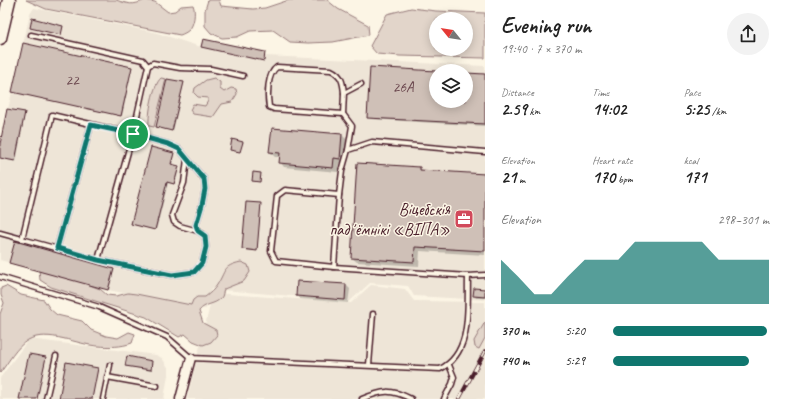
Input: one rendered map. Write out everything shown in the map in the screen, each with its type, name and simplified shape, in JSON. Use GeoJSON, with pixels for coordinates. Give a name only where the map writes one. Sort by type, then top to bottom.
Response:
{"type":"FeatureCollection","features":[{"type":"Feature","properties":{"kind":"main road"},"geometry":{"type":"LineString","coordinates":[[0,38],[9,0]]}},
{"type":"Feature","properties":{"kind":"street"},"geometry":{"type":"LineString","coordinates":[[180,399],[191,358]]}},
{"type":"Feature","properties":{"kind":"lane"},"geometry":{"type":"LineString","coordinates":[[31,35],[143,60],[148,66]]}},
{"type":"Feature","properties":{"kind":"lane"},"geometry":{"type":"LineString","coordinates":[[148,66],[153,64],[180,68],[211,69],[243,76]]}},
{"type":"Feature","properties":{"kind":"lane"},"geometry":{"type":"LineString","coordinates":[[98,260],[133,134],[148,66]]}},
{"type":"Feature","properties":{"kind":"lane"},"geometry":{"type":"LineString","coordinates":[[334,267],[342,171],[348,150],[352,126],[343,114],[344,93],[342,79],[336,72],[331,70],[277,67],[273,70],[270,76],[269,107],[274,109],[343,114]]}},
{"type":"Feature","properties":{"kind":"lane"},"geometry":{"type":"LineString","coordinates":[[344,93],[361,84]]}},
{"type":"Feature","properties":{"kind":"lane"},"geometry":{"type":"LineString","coordinates":[[22,239],[52,115],[133,134],[179,149],[204,179],[204,197],[196,225],[198,231]]}},
{"type":"Feature","properties":{"kind":"lane"},"geometry":{"type":"LineString","coordinates":[[57,248],[91,125]]}},
{"type":"Feature","properties":{"kind":"lane"},"geometry":{"type":"LineString","coordinates":[[348,150],[372,142],[485,152]]}},
{"type":"Feature","properties":{"kind":"lane"},"geometry":{"type":"LineString","coordinates":[[0,232],[98,260],[172,275],[194,272],[202,263],[206,247],[205,236],[198,231],[180,226],[174,222],[172,215],[184,183],[187,159]]}},
{"type":"Feature","properties":{"kind":"lane"},"geometry":{"type":"LineString","coordinates":[[339,195],[285,190],[277,196],[271,251],[276,261],[334,267],[468,276],[485,275]]}},
{"type":"Feature","properties":{"kind":"lane"},"geometry":{"type":"LineString","coordinates":[[0,277],[99,307],[167,337],[191,358],[440,369],[449,364],[457,355],[464,338],[468,320],[468,276]]}},
{"type":"Feature","properties":{"kind":"lane"},"geometry":{"type":"LineString","coordinates":[[369,365],[373,314]]}},
{"type":"Feature","properties":{"kind":"lane"},"geometry":{"type":"LineString","coordinates":[[46,399],[56,356]]}},
{"type":"Feature","properties":{"kind":"lane"},"geometry":{"type":"LineString","coordinates":[[444,399],[454,377],[449,364]]}},
{"type":"Feature","properties":{"kind":"lane"},"geometry":{"type":"LineString","coordinates":[[103,399],[110,365]]}},
{"type":"Feature","properties":{"kind":"lane"},"geometry":{"type":"LineString","coordinates":[[107,376],[156,386]]}},
{"type":"Feature","properties":{"kind":"lane"},"geometry":{"type":"LineString","coordinates":[[362,399],[383,392],[392,391],[411,399]]}},
{"type":"Feature","properties":{"kind":"shaded area"},"geometry":{"type":"Polygon","coordinates":[[[26,0],[116,0],[130,4],[145,0],[155,2],[168,12],[175,11],[181,6],[193,5],[194,15],[191,28],[180,35],[46,9],[26,0]]]}},
{"type":"Feature","properties":{"kind":"shaded area"},"geometry":{"type":"Polygon","coordinates":[[[208,0],[219,0],[221,6],[253,9],[265,8],[289,0],[327,0],[338,9],[368,25],[369,35],[333,42],[308,43],[290,42],[273,30],[250,31],[237,37],[222,38],[211,33],[205,26],[205,10],[208,0]]]}},
{"type":"Feature","properties":{"kind":"shaded area"},"geometry":{"type":"Polygon","coordinates":[[[34,8],[154,32],[201,47],[203,39],[265,51],[265,56],[441,64],[429,64],[429,108],[473,108],[473,65],[485,66],[485,300],[414,296],[408,286],[370,283],[350,301],[211,289],[206,309],[108,290],[0,260],[0,144],[30,14],[34,8]]]}},
{"type":"Feature","properties":{"kind":"shaded area"},"geometry":{"type":"Polygon","coordinates":[[[411,8],[460,12],[429,12],[429,56],[473,56],[473,13],[485,13],[485,58],[400,56],[377,54],[370,46],[387,14],[411,8]]]}},
{"type":"Feature","properties":{"kind":"shaded area"},"geometry":{"type":"Polygon","coordinates":[[[161,78],[166,79],[154,127],[149,126],[150,107],[153,93],[161,78]]]}},
{"type":"Feature","properties":{"kind":"shaded area"},"geometry":{"type":"Polygon","coordinates":[[[214,78],[220,82],[220,89],[224,92],[231,88],[236,89],[237,94],[232,102],[222,104],[213,117],[193,114],[190,110],[193,104],[205,106],[208,101],[208,98],[198,97],[194,93],[195,88],[206,80],[214,78]]]}},
{"type":"Feature","properties":{"kind":"shaded area"},"geometry":{"type":"Polygon","coordinates":[[[241,262],[248,265],[250,272],[244,281],[224,289],[219,300],[201,308],[199,311],[203,323],[216,330],[217,335],[211,342],[203,345],[193,341],[185,334],[179,337],[146,317],[51,287],[40,280],[39,269],[82,282],[100,289],[107,295],[116,296],[128,293],[191,305],[193,300],[197,297],[205,297],[213,290],[227,267],[241,262]]]}},
{"type":"Feature","properties":{"kind":"shaded area"},"geometry":{"type":"Polygon","coordinates":[[[371,285],[405,289],[414,301],[485,302],[485,399],[187,399],[213,293],[351,303],[371,285]]]}},
{"type":"Feature","properties":{"kind":"shaded area"},"geometry":{"type":"Polygon","coordinates":[[[6,286],[21,295],[44,300],[50,309],[57,315],[82,321],[91,330],[106,336],[118,338],[129,332],[135,334],[132,343],[111,347],[90,345],[63,338],[45,336],[36,337],[24,343],[12,355],[0,373],[0,314],[4,303],[1,295],[1,288],[6,286]]]}},
{"type":"Feature","properties":{"kind":"shaded area"},"geometry":{"type":"Polygon","coordinates":[[[485,322],[485,338],[479,349],[475,347],[474,341],[485,322]]]}},
{"type":"Feature","properties":{"kind":"shaded area"},"geometry":{"type":"Polygon","coordinates":[[[29,339],[156,355],[162,358],[169,369],[164,399],[0,399],[0,378],[29,339]]]}},
{"type":"Feature","properties":{"kind":"building"},"geometry":{"type":"Polygon","coordinates":[[[32,18],[63,26],[61,35],[30,28],[32,18]]]}},
{"type":"Feature","properties":{"kind":"building"},"geometry":{"type":"Polygon","coordinates":[[[203,39],[265,52],[264,61],[201,47],[203,39]]]}},
{"type":"Feature","properties":{"kind":"building"},"geometry":{"type":"Polygon","coordinates":[[[23,43],[132,67],[121,116],[12,92],[23,43]]]}},
{"type":"Feature","properties":{"kind":"building"},"geometry":{"type":"Polygon","coordinates":[[[370,67],[429,71],[429,108],[473,108],[473,73],[485,74],[485,124],[367,118],[370,67]]]}},
{"type":"Feature","properties":{"kind":"building"},"geometry":{"type":"Polygon","coordinates":[[[167,79],[184,82],[172,131],[156,127],[167,79]]]}},
{"type":"Feature","properties":{"kind":"building"},"geometry":{"type":"Polygon","coordinates":[[[7,109],[25,112],[15,161],[0,158],[0,144],[7,109]]]}},
{"type":"Feature","properties":{"kind":"building"},"geometry":{"type":"Polygon","coordinates":[[[272,128],[342,134],[340,159],[334,158],[333,168],[279,163],[280,153],[269,152],[272,128]]]}},
{"type":"Feature","properties":{"kind":"building"},"geometry":{"type":"Polygon","coordinates":[[[232,139],[243,142],[240,152],[230,150],[232,139]]]}},
{"type":"Feature","properties":{"kind":"building"},"geometry":{"type":"Polygon","coordinates":[[[151,147],[174,153],[171,164],[179,166],[174,184],[167,182],[155,230],[131,224],[151,147]]]}},
{"type":"Feature","properties":{"kind":"building"},"geometry":{"type":"Polygon","coordinates":[[[357,163],[420,167],[420,170],[485,174],[485,251],[415,247],[414,262],[351,258],[357,163]]]}},
{"type":"Feature","properties":{"kind":"building"},"geometry":{"type":"Polygon","coordinates":[[[253,172],[261,173],[260,182],[252,181],[253,172]]]}},
{"type":"Feature","properties":{"kind":"building"},"geometry":{"type":"Polygon","coordinates":[[[246,202],[261,203],[257,251],[242,249],[246,202]]]}},
{"type":"Feature","properties":{"kind":"building"},"geometry":{"type":"Polygon","coordinates":[[[15,241],[114,269],[108,290],[9,263],[15,241]]]}},
{"type":"Feature","properties":{"kind":"building"},"geometry":{"type":"Polygon","coordinates":[[[297,281],[346,284],[345,300],[296,296],[297,281]]]}},
{"type":"Feature","properties":{"kind":"building"},"geometry":{"type":"Polygon","coordinates":[[[474,288],[485,289],[485,297],[473,296],[474,288]]]}},
{"type":"Feature","properties":{"kind":"building"},"geometry":{"type":"Polygon","coordinates":[[[29,354],[46,357],[37,399],[19,399],[29,354]]]}},
{"type":"Feature","properties":{"kind":"building"},"geometry":{"type":"Polygon","coordinates":[[[127,356],[152,361],[151,370],[125,366],[127,356]]]}},
{"type":"Feature","properties":{"kind":"building"},"geometry":{"type":"Polygon","coordinates":[[[66,362],[98,368],[92,399],[59,399],[66,362]]]}},
{"type":"Feature","properties":{"kind":"railway"},"geometry":{"type":"LineString","coordinates":[[459,399],[485,351]]}},
{"type":"Feature","properties":{"kind":"place","name":"Віцебскія падʼёмнікі «ВІПА»"},"geometry":{"type":"Point","coordinates":[464,219]}},
{"type":"Feature","properties":{"kind":"route"},"geometry":{"type":"LineString","coordinates":[[91,125],[133,134],[168,144],[179,149],[204,179],[205,189],[196,225],[198,231],[205,236],[206,247],[202,263],[194,272],[172,275],[98,260],[57,248],[91,125]]}}]}
